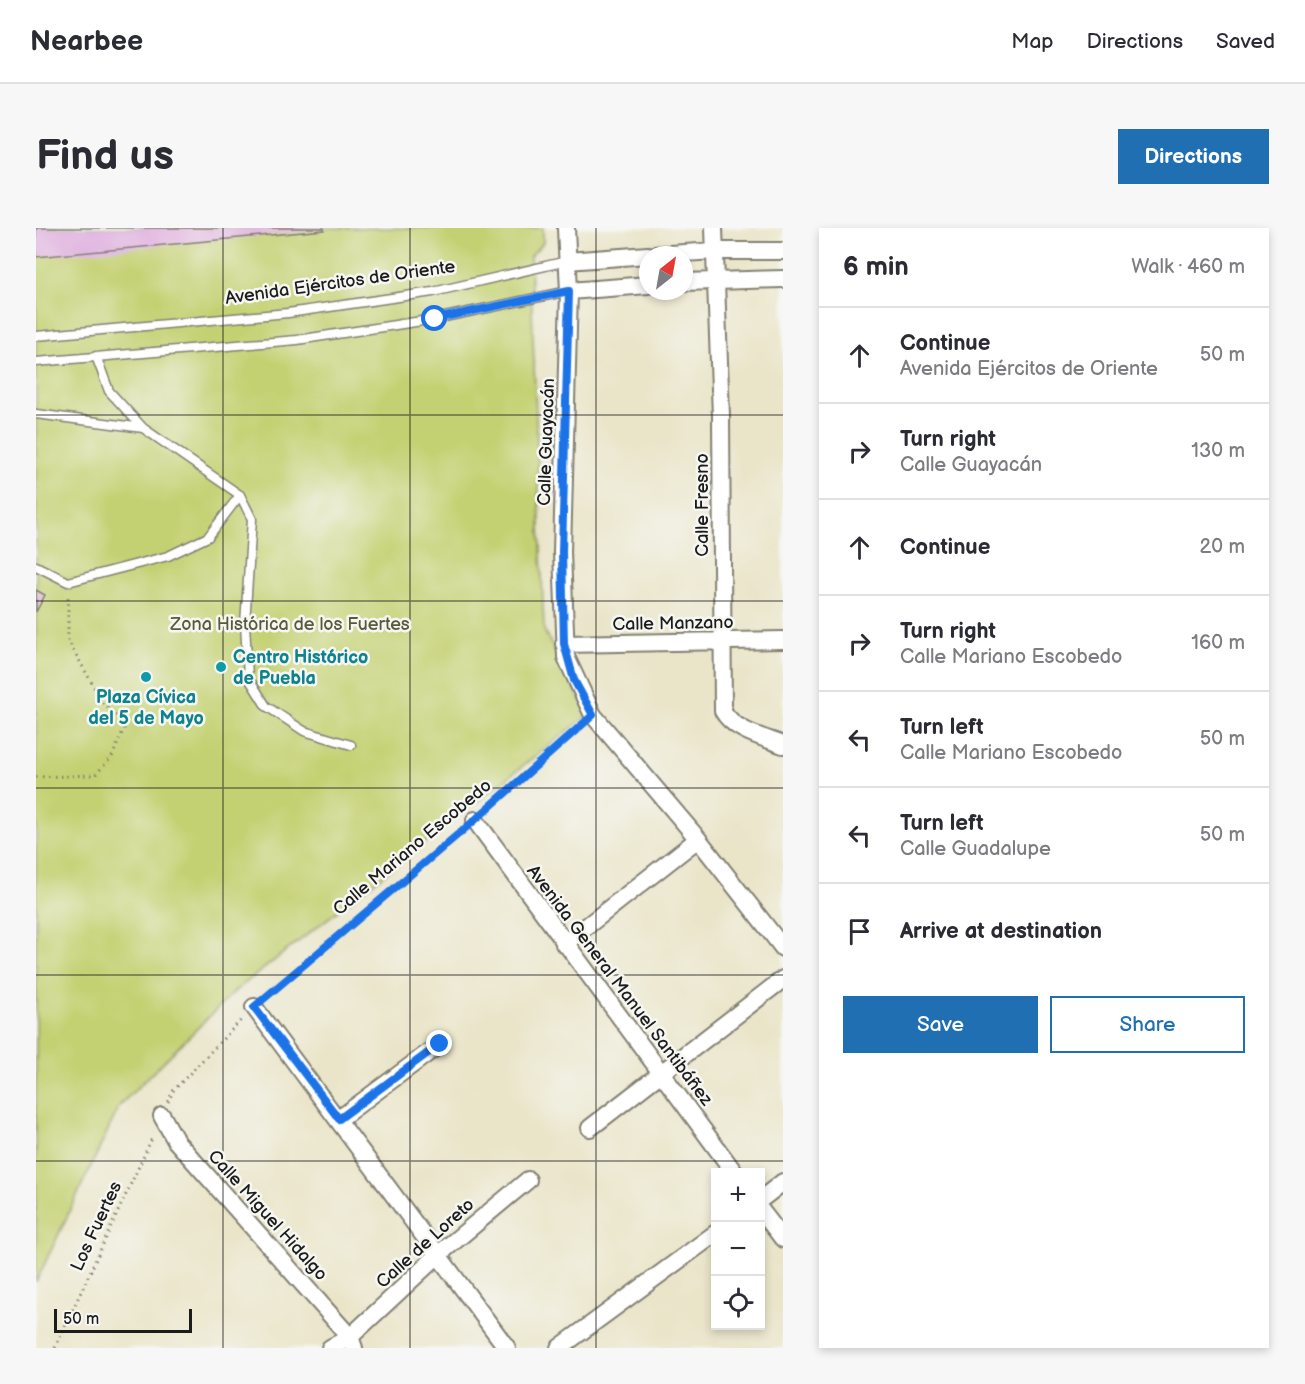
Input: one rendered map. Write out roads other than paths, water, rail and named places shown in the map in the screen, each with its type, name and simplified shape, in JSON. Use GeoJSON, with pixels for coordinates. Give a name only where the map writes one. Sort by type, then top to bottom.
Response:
{"type":"FeatureCollection","features":[{"type":"Feature","properties":{"kind":"street","name":"Calle Guayacán"},"geometry":{"type":"LineString","coordinates":[[565,651],[562,552],[569,291],[566,228]]}},
{"type":"Feature","properties":{"kind":"street","name":"Calle Fresno"},"geometry":{"type":"LineString","coordinates":[[714,228],[721,416],[723,711],[728,720],[783,745]]}},
{"type":"Feature","properties":{"kind":"street"},"geometry":{"type":"LineString","coordinates":[[693,252],[783,251]]}},
{"type":"Feature","properties":{"kind":"street","name":"Avenida Ejércitos de Oriente"},"geometry":{"type":"LineString","coordinates":[[567,261],[639,256]]}},
{"type":"Feature","properties":{"kind":"street"},"geometry":{"type":"LineString","coordinates":[[693,281],[783,279]]}},
{"type":"Feature","properties":{"kind":"street"},"geometry":{"type":"LineString","coordinates":[[569,291],[639,286]]}},
{"type":"Feature","properties":{"kind":"street","name":"Calle Manzano"},"geometry":{"type":"LineString","coordinates":[[565,651],[722,641],[783,640]]}},
{"type":"Feature","properties":{"kind":"street"},"geometry":{"type":"LineString","coordinates":[[565,651],[593,715],[698,839],[783,948]]}},
{"type":"Feature","properties":{"kind":"street","name":"Avenida General Manuel Santibáñez"},"geometry":{"type":"LineString","coordinates":[[475,820],[730,1168]]}},
{"type":"Feature","properties":{"kind":"street"},"geometry":{"type":"LineString","coordinates":[[564,944],[698,839]]}},
{"type":"Feature","properties":{"kind":"street"},"geometry":{"type":"LineString","coordinates":[[590,1128],[663,1074],[783,979]]}},
{"type":"Feature","properties":{"kind":"street"},"geometry":{"type":"LineString","coordinates":[[254,1007],[507,1348]]}},
{"type":"Feature","properties":{"kind":"street"},"geometry":{"type":"LineString","coordinates":[[339,1119],[440,1044]]}},
{"type":"Feature","properties":{"kind":"street","name":"Calle Miguel Hidalgo"},"geometry":{"type":"LineString","coordinates":[[162,1116],[176,1141],[352,1342]]}},
{"type":"Feature","properties":{"kind":"street","name":"Calle de Loreto"},"geometry":{"type":"LineString","coordinates":[[330,1348],[352,1342],[439,1254],[528,1180]]}},
{"type":"Feature","properties":{"kind":"street"},"geometry":{"type":"LineString","coordinates":[[765,1196],[783,1182]]}},
{"type":"Feature","properties":{"kind":"street"},"geometry":{"type":"LineString","coordinates":[[765,1216],[783,1239]]}},
{"type":"Feature","properties":{"kind":"street"},"geometry":{"type":"LineString","coordinates":[[559,1348],[711,1237]]}},
{"type":"Feature","properties":{"kind":"lane","name":"Avenida Ejércitos de Oriente"},"geometry":{"type":"LineString","coordinates":[[36,336],[288,313],[433,292],[567,261]]}},
{"type":"Feature","properties":{"kind":"lane"},"geometry":{"type":"LineString","coordinates":[[36,362],[297,340],[435,319],[569,291]]}},
{"type":"Feature","properties":{"kind":"lane"},"geometry":{"type":"LineString","coordinates":[[96,356],[109,391],[143,428],[240,495],[252,519],[245,624],[248,677],[267,706],[304,731],[351,745]]}},
{"type":"Feature","properties":{"kind":"lane"},"geometry":{"type":"LineString","coordinates":[[36,414],[143,428]]}},
{"type":"Feature","properties":{"kind":"lane"},"geometry":{"type":"LineString","coordinates":[[36,566],[68,582],[168,556],[208,537],[240,495]]}},
{"type":"Feature","properties":{"kind":"place","name":"Centro Histórico de Puebla"},"geometry":{"type":"Point","coordinates":[221,667]}},
{"type":"Feature","properties":{"kind":"place","name":"Plaza Cívica del 5 de Mayo"},"geometry":{"type":"Point","coordinates":[146,677]}},
{"type":"Feature","properties":{"kind":"park label","name":"Zona Histórica de los Fuertes"},"geometry":{"type":"Point","coordinates":[290,624]}}]}
